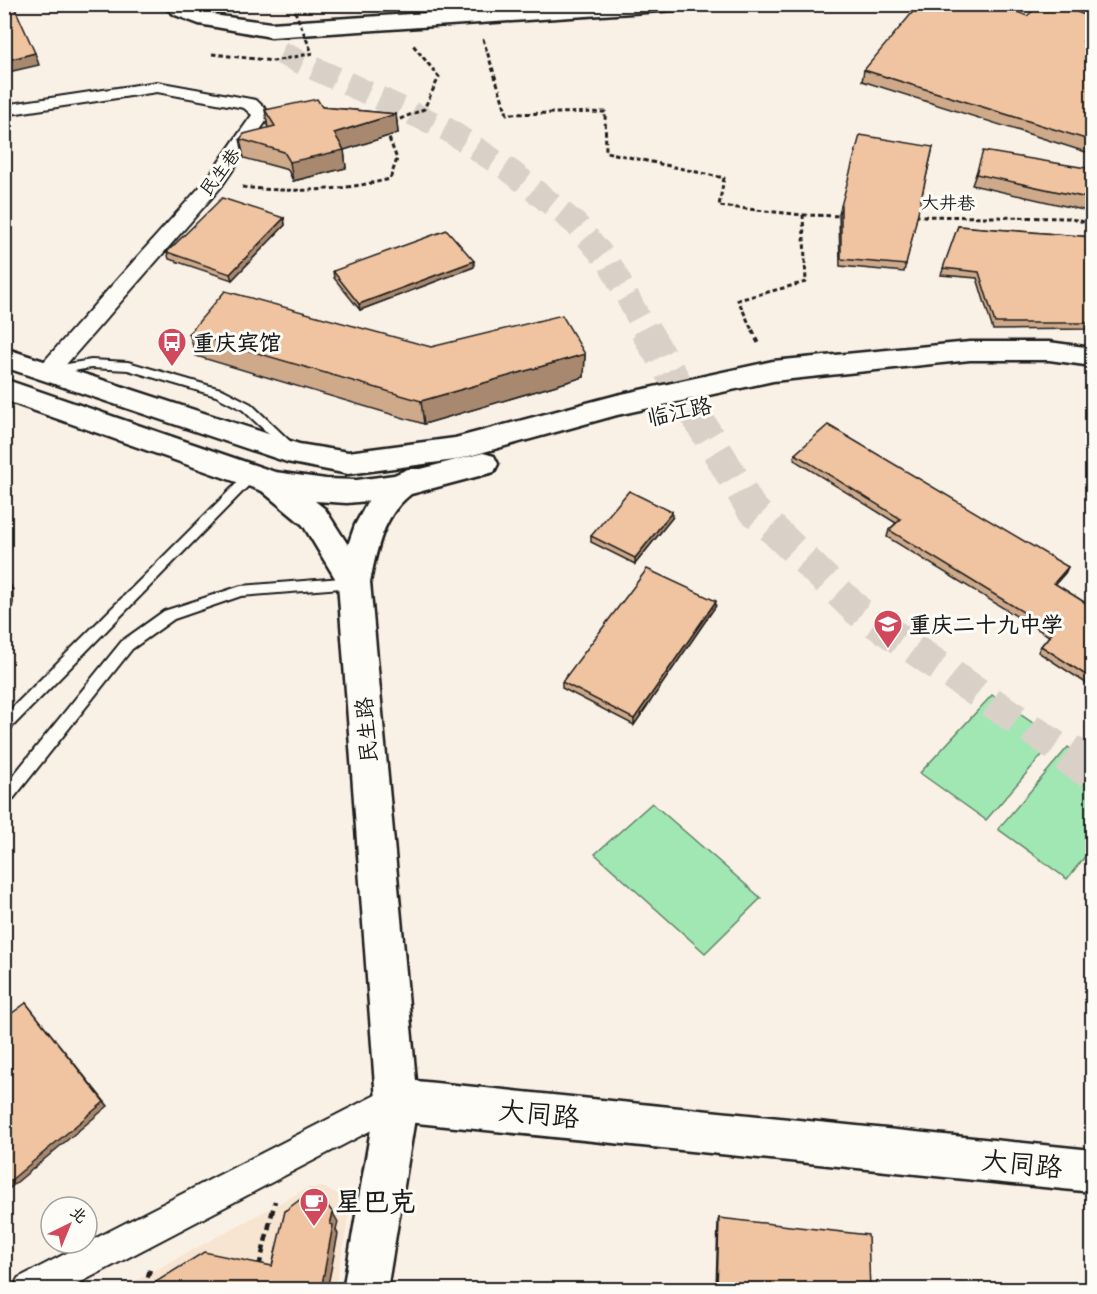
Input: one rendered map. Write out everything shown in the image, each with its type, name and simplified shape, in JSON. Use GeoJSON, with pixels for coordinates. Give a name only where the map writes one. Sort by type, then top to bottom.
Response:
{"type":"FeatureCollection","features":[{"type":"Feature","properties":{"kind":"main road"},"geometry":{"type":"LineString","coordinates":[[171,4],[187,13],[225,25],[277,57]]}},
{"type":"Feature","properties":{"kind":"main road"},"geometry":{"type":"LineString","coordinates":[[216,4],[269,21],[676,4]]}},
{"type":"Feature","properties":{"kind":"main road"},"geometry":{"type":"LineString","coordinates":[[225,25],[405,4]]}},
{"type":"Feature","properties":{"kind":"main road","name":"临江路"},"geometry":{"type":"LineString","coordinates":[[455,449],[617,405],[773,371],[970,351],[1049,351],[1092,357]]}},
{"type":"Feature","properties":{"kind":"main road"},"geometry":{"type":"LineString","coordinates":[[4,357],[321,460],[369,462],[455,449]]}},
{"type":"Feature","properties":{"kind":"main road","name":"临江路"},"geometry":{"type":"LineString","coordinates":[[262,479],[314,490],[356,491],[402,484],[474,467],[630,421],[782,389],[968,370],[1050,369],[1092,375]]}},
{"type":"Feature","properties":{"kind":"main road","name":"民生路"},"geometry":{"type":"LineString","coordinates":[[4,389],[262,479],[314,516],[354,582],[397,1100],[365,1290]]}},
{"type":"Feature","properties":{"kind":"main road"},"geometry":{"type":"LineString","coordinates":[[354,582],[363,542],[373,516],[402,484],[455,449]]}},
{"type":"Feature","properties":{"kind":"main road","name":"大同路"},"geometry":{"type":"LineString","coordinates":[[397,1100],[1092,1171]]}},
{"type":"Feature","properties":{"kind":"street","name":"民生巷"},"geometry":{"type":"LineString","coordinates":[[4,110],[157,87],[250,104],[262,114],[214,183],[48,371]]}},
{"type":"Feature","properties":{"kind":"street"},"geometry":{"type":"LineString","coordinates":[[30,1290],[397,1100]]}},
{"type":"Feature","properties":{"kind":"lane"},"geometry":{"type":"LineString","coordinates":[[4,726],[262,479]]}},
{"type":"Feature","properties":{"kind":"lane"},"geometry":{"type":"LineString","coordinates":[[4,800],[127,645],[169,615],[241,591],[354,582]]}},
{"type":"Feature","properties":{"kind":"path"},"geometry":{"type":"LineString","coordinates":[[292,4],[312,53]]}},
{"type":"Feature","properties":{"kind":"path"},"geometry":{"type":"LineString","coordinates":[[483,39],[507,114],[606,112],[606,153],[724,178],[719,206],[803,215],[849,216]]}},
{"type":"Feature","properties":{"kind":"path"},"geometry":{"type":"LineString","coordinates":[[214,183],[278,192],[362,187],[390,179],[397,159],[385,126],[424,109],[439,77],[410,42]]}},
{"type":"Feature","properties":{"kind":"path"},"geometry":{"type":"LineString","coordinates":[[212,54],[277,57]]}},
{"type":"Feature","properties":{"kind":"path"},"geometry":{"type":"LineString","coordinates":[[773,371],[738,300],[806,282],[803,215]]}},
{"type":"Feature","properties":{"kind":"path","name":"大井巷"},"geometry":{"type":"LineString","coordinates":[[906,216],[1068,218],[1092,224]]}},
{"type":"Feature","properties":{"kind":"path"},"geometry":{"type":"LineString","coordinates":[[258,1269],[275,1201]]}},
{"type":"Feature","properties":{"kind":"path"},"geometry":{"type":"LineString","coordinates":[[144,1290],[151,1266]]}},
{"type":"Feature","properties":{"kind":"shaded area"},"geometry":{"type":"Polygon","coordinates":[[[322,1187],[342,1198],[349,1214],[335,1289],[118,1290],[308,1188],[322,1187]]]}},
{"type":"Feature","properties":{"kind":"green space"},"geometry":{"type":"Polygon","coordinates":[[[992,695],[1056,739],[986,820],[920,773],[992,695]]]}},
{"type":"Feature","properties":{"kind":"green space"},"geometry":{"type":"Polygon","coordinates":[[[1068,747],[1092,763],[1092,848],[1067,879],[998,829],[1068,747]]]}},
{"type":"Feature","properties":{"kind":"green space"},"geometry":{"type":"Polygon","coordinates":[[[652,803],[761,898],[705,953],[595,854],[652,803]]]}},
{"type":"Feature","properties":{"kind":"building"},"geometry":{"type":"Polygon","coordinates":[[[4,4],[13,4],[35,53],[4,61],[4,4]]]}},
{"type":"Feature","properties":{"kind":"building"},"geometry":{"type":"Polygon","coordinates":[[[924,4],[997,4],[1027,16],[1041,4],[1057,4],[1092,18],[1092,32],[1083,41],[1092,44],[1092,141],[864,70],[912,13],[924,4]]]}},
{"type":"Feature","properties":{"kind":"building"},"geometry":{"type":"Polygon","coordinates":[[[317,99],[322,107],[396,114],[334,133],[344,150],[290,162],[284,152],[240,139],[244,134],[275,126],[265,110],[317,99]]]}},
{"type":"Feature","properties":{"kind":"building"},"geometry":{"type":"Polygon","coordinates":[[[860,135],[933,147],[906,265],[841,259],[841,206],[860,135]]]}},
{"type":"Feature","properties":{"kind":"building"},"geometry":{"type":"Polygon","coordinates":[[[983,151],[1092,169],[1092,199],[976,174],[983,151]]]}},
{"type":"Feature","properties":{"kind":"building"},"geometry":{"type":"Polygon","coordinates":[[[222,198],[284,218],[230,274],[167,252],[222,198]]]}},
{"type":"Feature","properties":{"kind":"building"},"geometry":{"type":"Polygon","coordinates":[[[958,226],[1092,237],[1092,323],[995,323],[979,272],[943,268],[958,226]]]}},
{"type":"Feature","properties":{"kind":"building"},"geometry":{"type":"Polygon","coordinates":[[[447,230],[474,261],[359,304],[333,271],[447,230]]]}},
{"type":"Feature","properties":{"kind":"building"},"geometry":{"type":"Polygon","coordinates":[[[225,291],[431,347],[562,315],[585,354],[421,401],[189,333],[225,291]]]}},
{"type":"Feature","properties":{"kind":"building"},"geometry":{"type":"Polygon","coordinates":[[[828,425],[1068,567],[1054,583],[1092,607],[1092,679],[1041,646],[1054,631],[889,530],[901,519],[795,454],[828,425]]]}},
{"type":"Feature","properties":{"kind":"building"},"geometry":{"type":"Polygon","coordinates":[[[629,491],[672,512],[635,558],[591,536],[629,491]]]}},
{"type":"Feature","properties":{"kind":"building"},"geometry":{"type":"Polygon","coordinates":[[[647,569],[716,601],[634,719],[562,682],[647,569]]]}},
{"type":"Feature","properties":{"kind":"building"},"geometry":{"type":"Polygon","coordinates":[[[26,1003],[104,1102],[4,1186],[4,1019],[26,1003]]]}},
{"type":"Feature","properties":{"kind":"building"},"geometry":{"type":"Polygon","coordinates":[[[302,1198],[324,1201],[333,1213],[330,1224],[333,1225],[321,1290],[143,1290],[204,1252],[272,1266],[285,1211],[302,1198]]]}},
{"type":"Feature","properties":{"kind":"building"},"geometry":{"type":"Polygon","coordinates":[[[719,1218],[868,1235],[870,1290],[717,1290],[719,1218]]]}},
{"type":"Feature","properties":{"kind":"tunnel"},"geometry":{"type":"LineString","coordinates":[[281,53],[448,130],[513,173],[576,224],[610,264],[646,332]]}},
{"type":"Feature","properties":{"kind":"tunnel"},"geometry":{"type":"LineString","coordinates":[[645,330],[751,508],[858,611],[1069,755]]}},
{"type":"Feature","properties":{"kind":"tunnel"},"geometry":{"type":"LineString","coordinates":[[1067,753],[1092,770]]}},
{"type":"Feature","properties":{"kind":"place","name":"重庆宾馆"},"geometry":{"type":"Point","coordinates":[172,368]}},
{"type":"Feature","properties":{"kind":"place","name":"重庆二十九中学"},"geometry":{"type":"Point","coordinates":[888,650]}},
{"type":"Feature","properties":{"kind":"place","name":"星巴克"},"geometry":{"type":"Point","coordinates":[314,1228]}}]}
